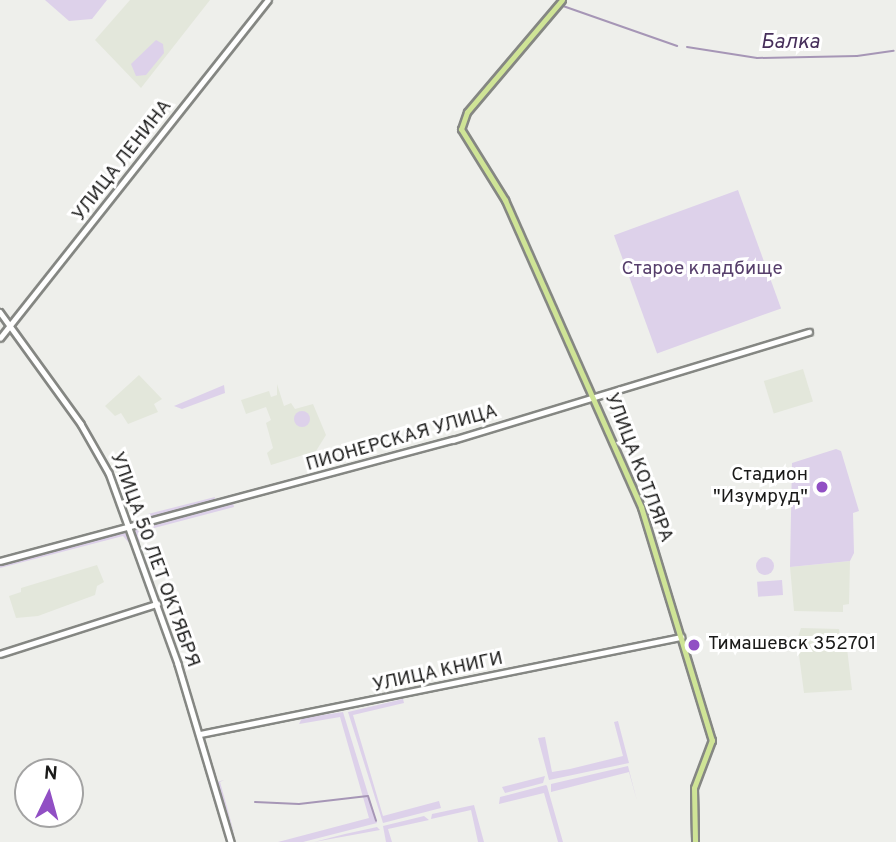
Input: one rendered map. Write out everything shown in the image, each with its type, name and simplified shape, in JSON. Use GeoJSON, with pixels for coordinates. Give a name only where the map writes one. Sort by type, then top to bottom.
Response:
{"type":"FeatureCollection","features":[{"type":"Feature","properties":{"kind":"main road","name":"УЛИЦА КОТЛЯРА"},"geometry":{"type":"LineString","coordinates":[[562,0],[461,123],[463,135],[505,200],[641,507],[712,740],[694,788],[695,842]]}},
{"type":"Feature","properties":{"kind":"street","name":"УЛИЦА ЛЕНИНА"},"geometry":{"type":"LineString","coordinates":[[0,338],[268,0]]}},
{"type":"Feature","properties":{"kind":"street","name":"УЛИЦА 50 ЛЕТ ОКТЯБРЯ"},"geometry":{"type":"LineString","coordinates":[[0,312],[96,447],[130,527],[157,604],[200,734],[231,842]]}},
{"type":"Feature","properties":{"kind":"street","name":"ПИОНЕРСКАЯ УЛИЦА"},"geometry":{"type":"LineString","coordinates":[[0,561],[595,399],[809,332]]}},
{"type":"Feature","properties":{"kind":"street"},"geometry":{"type":"LineString","coordinates":[[0,654],[157,604]]}},
{"type":"Feature","properties":{"kind":"street","name":"УЛИЦА КНИГИ"},"geometry":{"type":"LineString","coordinates":[[200,734],[681,637]]}},
{"type":"Feature","properties":{"kind":"shaded area"},"geometry":{"type":"Polygon","coordinates":[[[130,0],[210,0],[141,88],[95,40],[130,0]]]}},
{"type":"Feature","properties":{"kind":"shaded area"},"geometry":{"type":"Polygon","coordinates":[[[803,369],[813,402],[774,414],[764,381],[803,369]]]}},
{"type":"Feature","properties":{"kind":"shaded area"},"geometry":{"type":"Polygon","coordinates":[[[139,375],[162,399],[154,404],[158,412],[128,424],[121,413],[115,416],[105,406],[139,375]]]}},
{"type":"Feature","properties":{"kind":"shaded area"},"geometry":{"type":"Polygon","coordinates":[[[277,384],[284,406],[291,403],[295,409],[313,404],[326,435],[316,451],[271,465],[267,453],[273,448],[266,423],[271,420],[266,407],[246,414],[241,400],[269,391],[271,397],[277,395],[277,384]]]}},
{"type":"Feature","properties":{"kind":"shaded area"},"geometry":{"type":"Polygon","coordinates":[[[850,561],[849,604],[843,605],[843,612],[794,611],[790,567],[850,561]]]}},
{"type":"Feature","properties":{"kind":"shaded area"},"geometry":{"type":"Polygon","coordinates":[[[97,565],[104,582],[97,586],[95,595],[38,616],[16,618],[9,596],[21,592],[21,588],[97,565]]]}},
{"type":"Feature","properties":{"kind":"shaded area"},"geometry":{"type":"Polygon","coordinates":[[[801,628],[839,629],[840,639],[846,640],[852,690],[804,693],[797,640],[801,628]]]}},
{"type":"Feature","properties":{"kind":"green space"},"geometry":{"type":"Polygon","coordinates":[[[45,0],[107,0],[92,19],[69,21],[45,0]]]}},
{"type":"Feature","properties":{"kind":"green space"},"geometry":{"type":"Polygon","coordinates":[[[156,40],[163,44],[164,53],[146,75],[136,76],[131,64],[156,40]]]}},
{"type":"Feature","properties":{"kind":"green space","name":"Старое кладбище"},"geometry":{"type":"Polygon","coordinates":[[[738,190],[781,308],[657,354],[614,235],[738,190]]]}},
{"type":"Feature","properties":{"kind":"green space"},"geometry":{"type":"Polygon","coordinates":[[[224,385],[225,393],[182,409],[174,406],[224,385]]]}},
{"type":"Feature","properties":{"kind":"green space"},"geometry":{"type":"Polygon","coordinates":[[[299,411],[305,411],[310,419],[308,425],[299,427],[294,422],[294,416],[299,411]]]}},
{"type":"Feature","properties":{"kind":"green space","name":"Стадион \"Изумруд\""},"geometry":{"type":"Polygon","coordinates":[[[836,449],[841,451],[859,511],[853,513],[854,553],[850,561],[790,567],[792,463],[836,449]]]}},
{"type":"Feature","properties":{"kind":"green space"},"geometry":{"type":"Polygon","coordinates":[[[215,497],[214,502],[153,518],[148,514],[215,497]]]}},
{"type":"Feature","properties":{"kind":"green space"},"geometry":{"type":"Polygon","coordinates":[[[233,502],[234,507],[139,532],[140,547],[133,531],[137,526],[233,502]]]}},
{"type":"Feature","properties":{"kind":"green space"},"geometry":{"type":"Polygon","coordinates":[[[125,530],[130,544],[123,536],[0,568],[0,563],[125,530]]]}},
{"type":"Feature","properties":{"kind":"green space"},"geometry":{"type":"Polygon","coordinates":[[[765,557],[771,560],[774,566],[771,572],[765,575],[759,572],[756,566],[759,560],[765,557]]]}},
{"type":"Feature","properties":{"kind":"green space"},"geometry":{"type":"Polygon","coordinates":[[[782,580],[783,595],[758,597],[757,582],[782,580]]]}},
{"type":"Feature","properties":{"kind":"green space"},"geometry":{"type":"Polygon","coordinates":[[[403,699],[404,703],[353,715],[383,816],[439,801],[441,808],[383,823],[348,712],[403,699]]]}},
{"type":"Feature","properties":{"kind":"green space"},"geometry":{"type":"Polygon","coordinates":[[[343,712],[377,823],[303,842],[278,842],[369,818],[340,717],[299,724],[302,718],[343,712]]]}},
{"type":"Feature","properties":{"kind":"green space"},"geometry":{"type":"Polygon","coordinates":[[[618,721],[629,763],[549,780],[538,738],[545,737],[552,772],[570,769],[623,756],[614,722],[618,721]]]}},
{"type":"Feature","properties":{"kind":"green space"},"geometry":{"type":"Polygon","coordinates":[[[628,766],[637,801],[629,772],[551,792],[551,784],[628,766]]]}},
{"type":"Feature","properties":{"kind":"green space"},"geometry":{"type":"Polygon","coordinates":[[[545,776],[543,783],[505,793],[502,787],[545,776]]]}},
{"type":"Feature","properties":{"kind":"green space"},"geometry":{"type":"Polygon","coordinates":[[[224,780],[220,782],[235,836],[217,782],[224,780]]]}},
{"type":"Feature","properties":{"kind":"green space"},"geometry":{"type":"Polygon","coordinates":[[[546,785],[563,842],[558,842],[544,793],[499,804],[500,797],[546,785]]]}},
{"type":"Feature","properties":{"kind":"green space"},"geometry":{"type":"Polygon","coordinates":[[[474,805],[484,842],[478,842],[471,810],[431,819],[432,814],[474,805]]]}},
{"type":"Feature","properties":{"kind":"green space"},"geometry":{"type":"Polygon","coordinates":[[[424,816],[429,820],[388,829],[392,842],[386,842],[383,826],[424,816]]]}},
{"type":"Feature","properties":{"kind":"green space"},"geometry":{"type":"Polygon","coordinates":[[[377,827],[380,830],[314,842],[345,834],[377,827]]]}},
{"type":"Feature","properties":{"kind":"waterway","name":"Балка"},"geometry":{"type":"LineString","coordinates":[[563,6],[677,46]]}},
{"type":"Feature","properties":{"kind":"waterway","name":"Балка"},"geometry":{"type":"LineString","coordinates":[[687,47],[757,58],[857,56],[894,51]]}},
{"type":"Feature","properties":{"kind":"waterway"},"geometry":{"type":"LineString","coordinates":[[255,802],[299,804],[368,796],[376,821]]}},
{"type":"Feature","properties":{"kind":"place","name":"Стадион \"Изумруд\""},"geometry":{"type":"Point","coordinates":[822,487]}},
{"type":"Feature","properties":{"kind":"place","name":"Тимашевск 352701"},"geometry":{"type":"Point","coordinates":[694,645]}}]}
